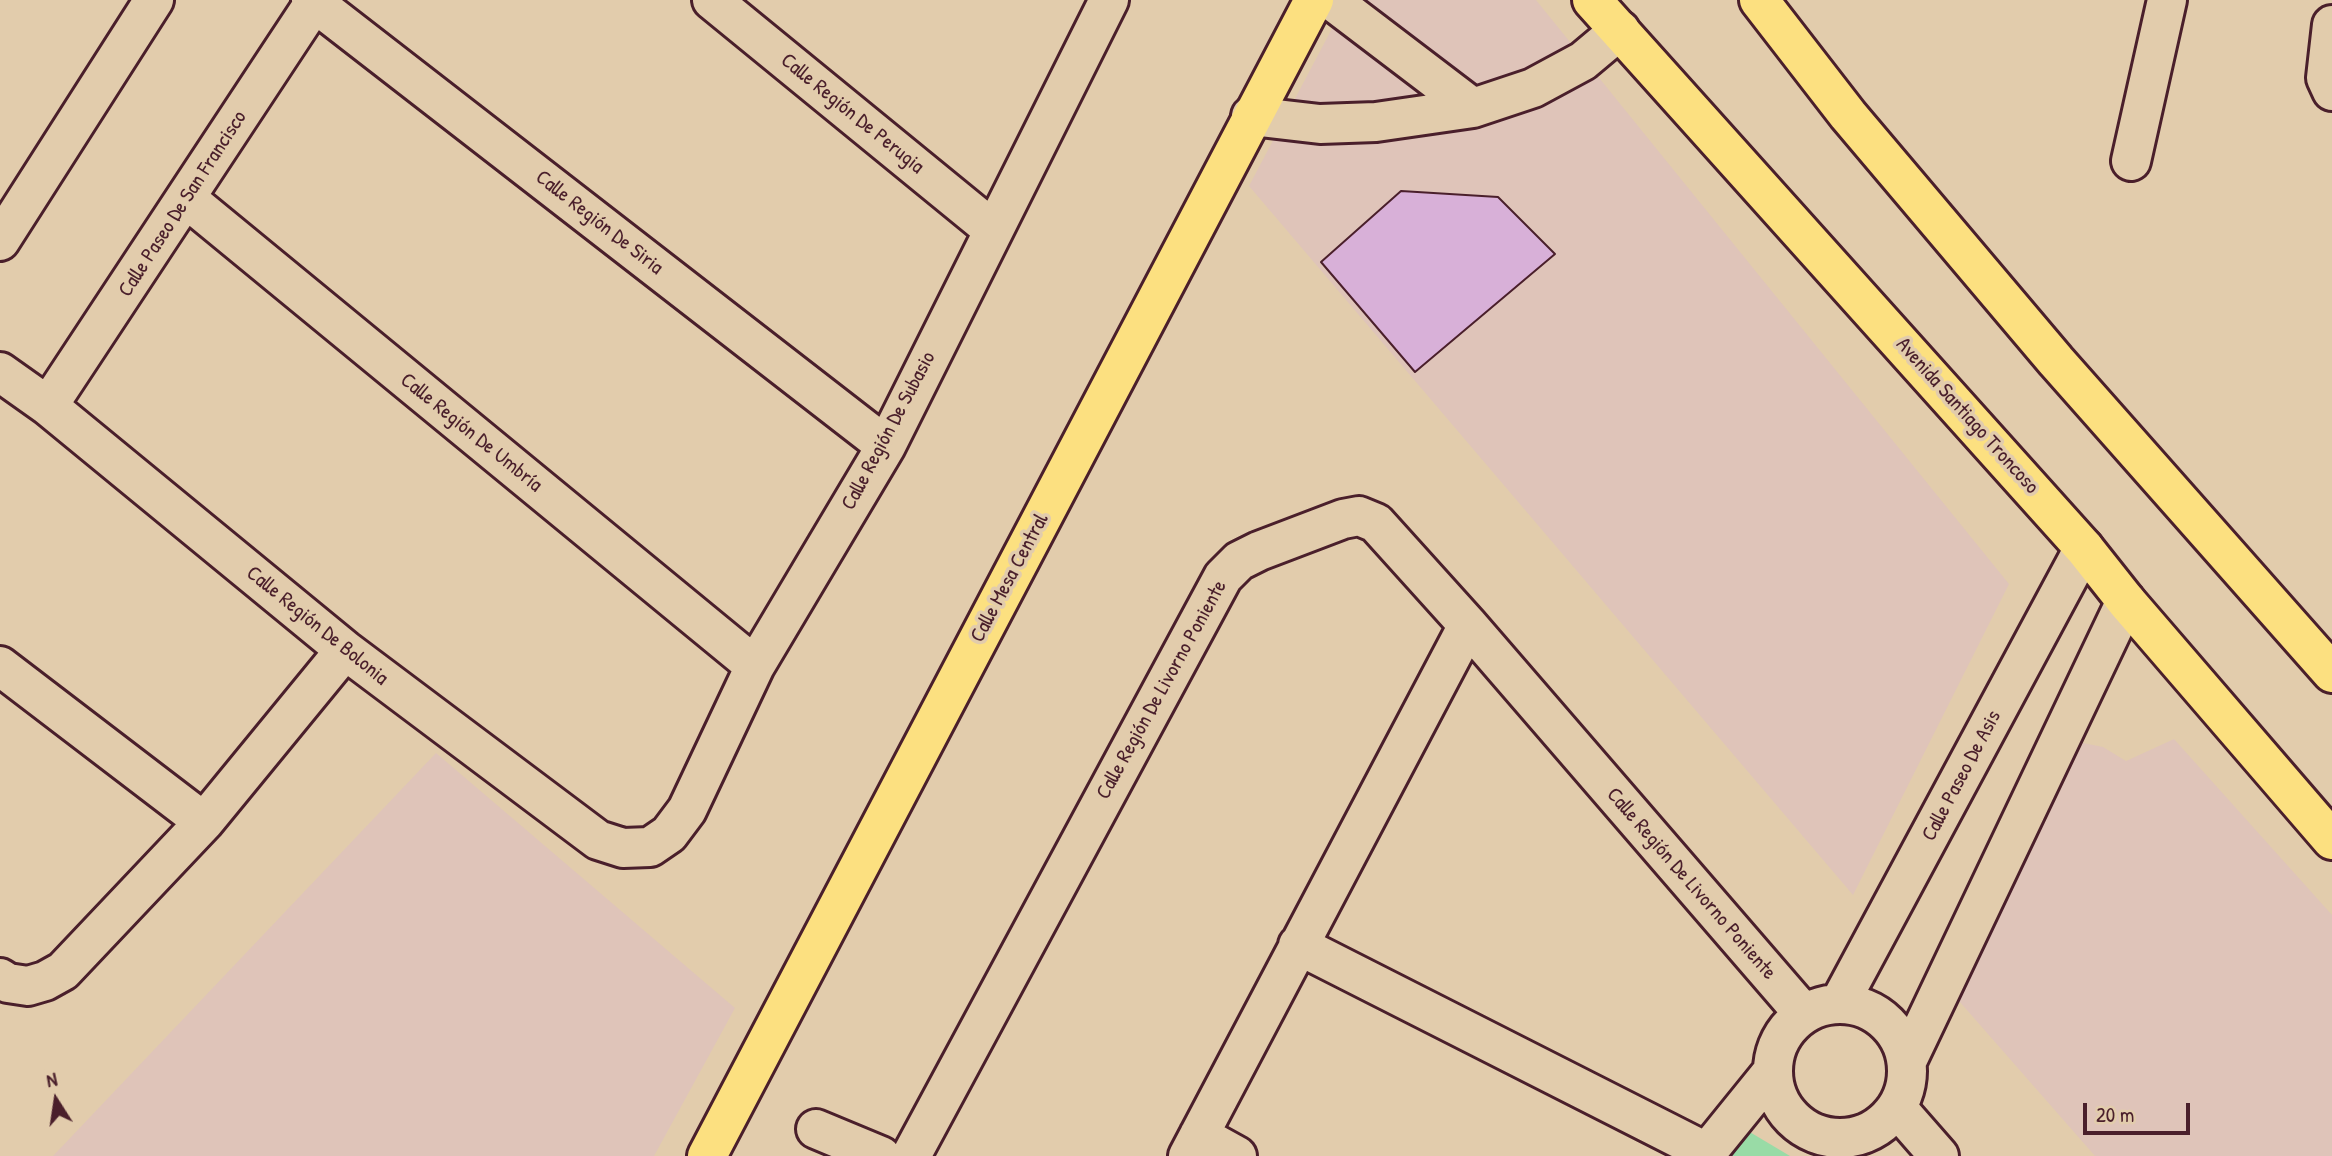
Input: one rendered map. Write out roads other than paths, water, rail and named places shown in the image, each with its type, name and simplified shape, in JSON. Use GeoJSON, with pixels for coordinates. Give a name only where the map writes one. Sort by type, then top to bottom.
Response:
{"type":"FeatureCollection","features":[{"type":"Feature","properties":{"kind":"main road","name":"Calle Mesa Central"},"geometry":{"type":"LineString","coordinates":[[707,1156],[1314,0]]}},
{"type":"Feature","properties":{"kind":"main road","name":"Avenida Santiago Troncoso"},"geometry":{"type":"LineString","coordinates":[[1592,0],[2084,548],[2126,601],[2332,840]]}},
{"type":"Feature","properties":{"kind":"main road"},"geometry":{"type":"LineString","coordinates":[[1759,0],[1848,115],[2056,361],[2332,673]]}},
{"type":"Feature","properties":{"kind":"street"},"geometry":{"type":"LineString","coordinates":[[0,242],[154,0]]}},
{"type":"Feature","properties":{"kind":"street","name":"Calle Región De Perugia"},"geometry":{"type":"LineString","coordinates":[[712,0],[992,229]]}},
{"type":"Feature","properties":{"kind":"street"},"geometry":{"type":"LineString","coordinates":[[1331,0],[1473,108]]}},
{"type":"Feature","properties":{"kind":"street"},"geometry":{"type":"LineString","coordinates":[[2131,161],[2166,0]]}},
{"type":"Feature","properties":{"kind":"street","name":"Calle Paseo De San Francisco"},"geometry":{"type":"LineString","coordinates":[[48,406],[187,199],[314,1]]}},
{"type":"Feature","properties":{"kind":"street","name":"Calle Región De Siria"},"geometry":{"type":"LineString","coordinates":[[314,1],[886,446]]}},
{"type":"Feature","properties":{"kind":"street","name":"Calle Región De Subasio"},"geometry":{"type":"LineString","coordinates":[[650,847],[669,834],[687,810],[755,666],[886,446],[1098,5]]}},
{"type":"Feature","properties":{"kind":"street"},"geometry":{"type":"LineString","coordinates":[[2329,84],[2332,25]]}},
{"type":"Feature","properties":{"kind":"street"},"geometry":{"type":"LineString","coordinates":[[1251,116],[1320,124],[1376,122],[1473,108],[1533,88],[1583,61],[1619,30]]}},
{"type":"Feature","properties":{"kind":"street","name":"Calle Región De Umbría"},"geometry":{"type":"LineString","coordinates":[[187,199],[755,666]]}},
{"type":"Feature","properties":{"kind":"street","name":"Calle Región De Bolonia"},"geometry":{"type":"LineString","coordinates":[[0,372],[48,406],[345,650],[598,840],[622,848],[650,847]]}},
{"type":"Feature","properties":{"kind":"street","name":"Calle Región De Livorno Poniente"},"geometry":{"type":"LineString","coordinates":[[911,1156],[1223,577],[1239,561],[1343,519],[1359,516],[1376,523],[1822,1009]]}},
{"type":"Feature","properties":{"kind":"street","name":"Calle Paseo De Asis"},"geometry":{"type":"LineString","coordinates":[[1822,1009],[2084,548]]}},
{"type":"Feature","properties":{"kind":"street"},"geometry":{"type":"LineString","coordinates":[[1907,1061],[2126,601]]}},
{"type":"Feature","properties":{"kind":"street"},"geometry":{"type":"LineString","coordinates":[[1237,1156],[1194,1145],[1468,625]]}},
{"type":"Feature","properties":{"kind":"street"},"geometry":{"type":"LineString","coordinates":[[0,978],[8,984],[28,986],[46,981],[63,971],[204,822],[345,650]]}},
{"type":"Feature","properties":{"kind":"street"},"geometry":{"type":"LineString","coordinates":[[0,666],[204,822]]}},
{"type":"Feature","properties":{"kind":"street"},"geometry":{"type":"LineString","coordinates":[[1298,945],[1705,1154],[1772,1072]]}},
{"type":"Feature","properties":{"kind":"street"},"geometry":{"type":"LineString","coordinates":[[1884,1129],[1907,1077],[1907,1061],[1901,1043],[1891,1027],[1876,1014],[1858,1007],[1822,1009],[1790,1025],[1780,1039],[1772,1072],[1775,1094],[1786,1112],[1812,1132],[1844,1139],[1884,1129],[1939,1156]]}},
{"type":"Feature","properties":{"kind":"street"},"geometry":{"type":"LineString","coordinates":[[816,1129],[881,1156]]}}]}
